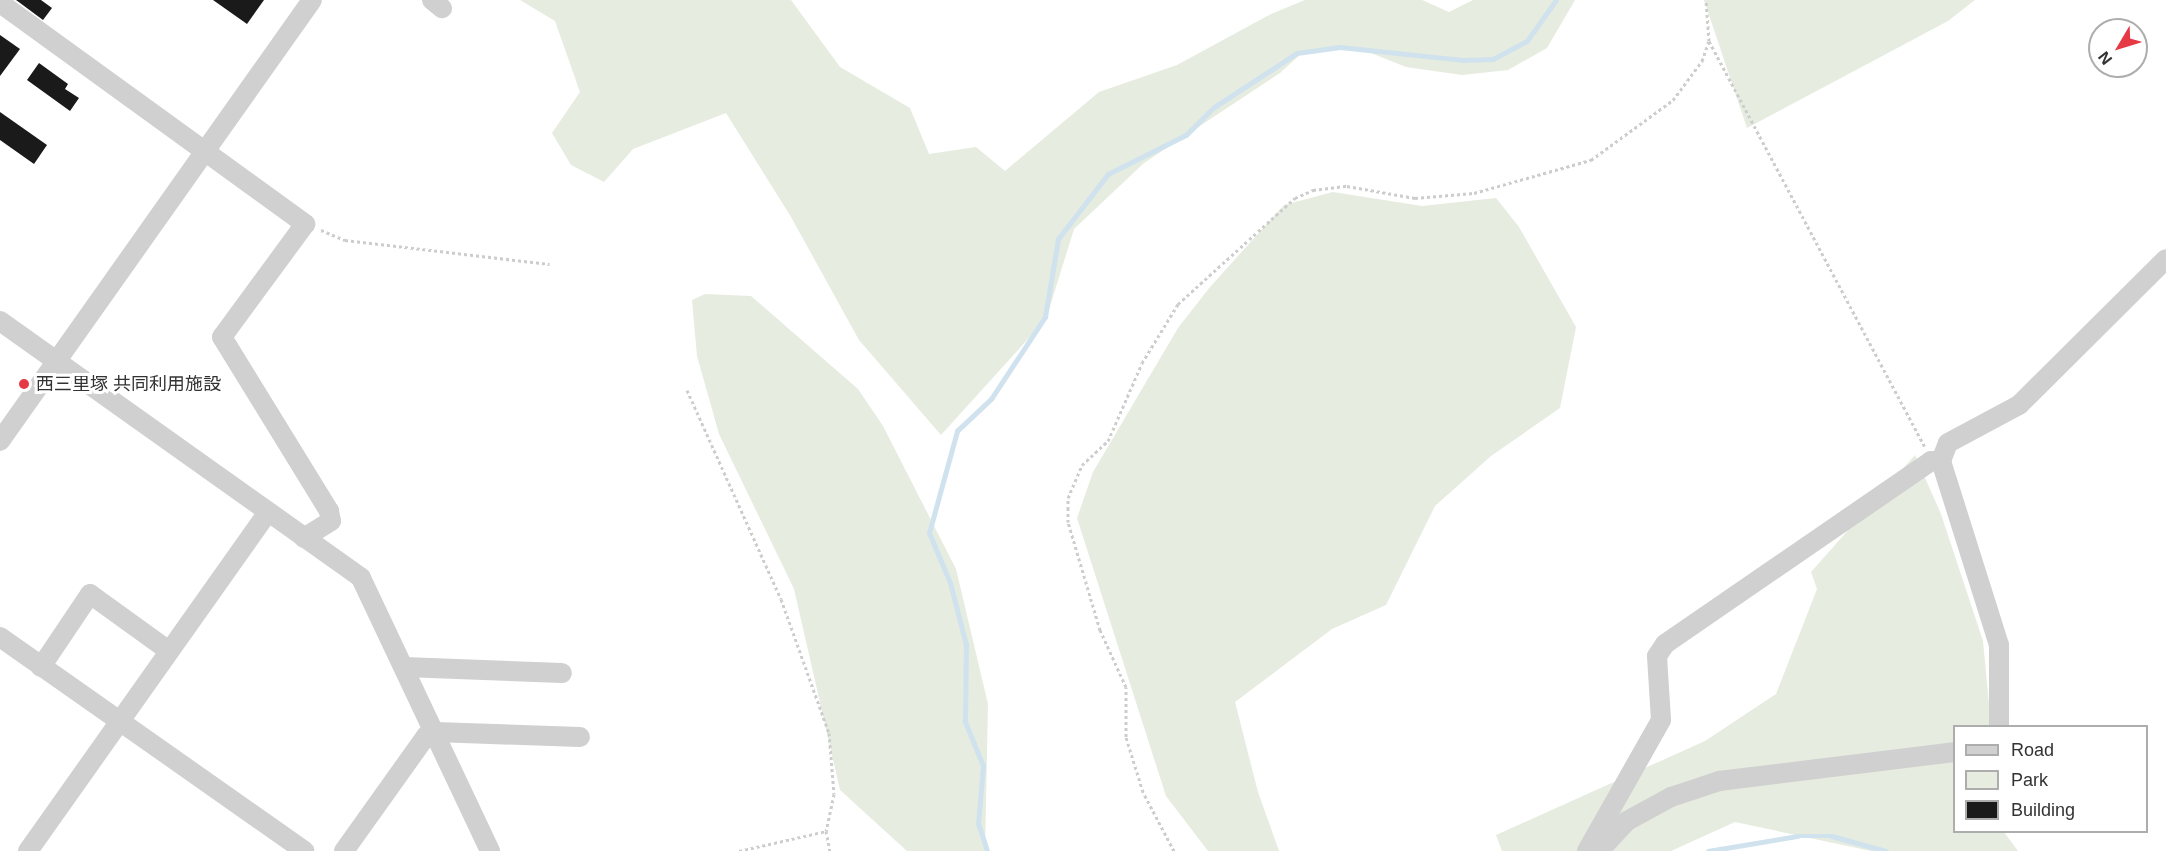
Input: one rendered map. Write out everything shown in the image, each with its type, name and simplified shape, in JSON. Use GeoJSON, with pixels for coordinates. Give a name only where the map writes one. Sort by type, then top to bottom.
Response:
{"type":"FeatureCollection","features":[{"type":"Feature","properties":{"kind":"street"},"geometry":{"type":"LineString","coordinates":[[0,441],[312,0]]}},
{"type":"Feature","properties":{"kind":"street"},"geometry":{"type":"LineString","coordinates":[[0,3],[305,224],[222,337],[329,511],[331,521],[304,538]]}},
{"type":"Feature","properties":{"kind":"street"},"geometry":{"type":"LineString","coordinates":[[1587,851],[1661,720],[1657,656],[1665,644],[1936,460],[1948,443],[2019,405],[2166,259]]}},
{"type":"Feature","properties":{"kind":"street"},"geometry":{"type":"LineString","coordinates":[[0,321],[361,578],[490,851]]}},
{"type":"Feature","properties":{"kind":"street"},"geometry":{"type":"LineString","coordinates":[[1936,460],[1999,645],[1999,725]]}},
{"type":"Feature","properties":{"kind":"street"},"geometry":{"type":"LineString","coordinates":[[28,851],[268,512]]}},
{"type":"Feature","properties":{"kind":"street"},"geometry":{"type":"LineString","coordinates":[[41,666],[90,594],[169,651]]}},
{"type":"Feature","properties":{"kind":"street"},"geometry":{"type":"LineString","coordinates":[[0,637],[304,851]]}},
{"type":"Feature","properties":{"kind":"street"},"geometry":{"type":"LineString","coordinates":[[404,667],[562,673]]}},
{"type":"Feature","properties":{"kind":"street"},"geometry":{"type":"LineString","coordinates":[[344,851],[426,736],[435,732],[580,737]]}},
{"type":"Feature","properties":{"kind":"street"},"geometry":{"type":"LineString","coordinates":[[1599,851],[1627,821],[1671,797],[1719,781],[1953,752]]}},
{"type":"Feature","properties":{"kind":"path"},"geometry":{"type":"LineString","coordinates":[[1174,851],[1143,792],[1126,737],[1126,687],[1100,630],[1068,522],[1068,498],[1082,465],[1108,441],[1142,363],[1178,304],[1294,198],[1313,190],[1347,186],[1415,198],[1474,193],[1591,160],[1673,100],[1702,61],[1709,40],[1706,0]]}},
{"type":"Feature","properties":{"kind":"path"},"geometry":{"type":"LineString","coordinates":[[1709,40],[1936,460]]}},
{"type":"Feature","properties":{"kind":"path"},"geometry":{"type":"LineString","coordinates":[[305,224],[345,240],[550,264]]}},
{"type":"Feature","properties":{"kind":"path"},"geometry":{"type":"LineString","coordinates":[[687,390],[781,599],[829,733],[834,794],[826,831],[830,851]]}},
{"type":"Feature","properties":{"kind":"path"},"geometry":{"type":"LineString","coordinates":[[739,851],[826,831]]}},
{"type":"Feature","properties":{"kind":"green space"},"geometry":{"type":"Polygon","coordinates":[[[520,0],[791,0],[840,67],[910,108],[929,154],[976,147],[1005,171],[1099,92],[1177,65],[1271,14],[1305,0],[1422,0],[1449,12],[1473,0],[1575,0],[1547,48],[1508,70],[1462,75],[1406,67],[1361,49],[1304,51],[1280,73],[1144,163],[1074,229],[1046,319],[941,435],[859,340],[791,217],[726,113],[633,149],[604,182],[571,165],[552,133],[580,92],[555,21],[520,0]]]}},
{"type":"Feature","properties":{"kind":"green space"},"geometry":{"type":"Polygon","coordinates":[[[1704,0],[1975,0],[1948,21],[1747,128],[1704,0]]]}},
{"type":"Feature","properties":{"kind":"green space"},"geometry":{"type":"Polygon","coordinates":[[[1333,192],[1422,206],[1496,198],[1519,227],[1576,327],[1560,408],[1491,456],[1435,506],[1386,605],[1332,629],[1235,702],[1258,792],[1279,851],[1208,851],[1166,796],[1077,518],[1093,472],[1178,328],[1210,287],[1284,205],[1333,192]]]}},
{"type":"Feature","properties":{"kind":"green space"},"geometry":{"type":"Polygon","coordinates":[[[705,294],[751,296],[858,389],[883,426],[956,569],[988,704],[985,851],[907,851],[840,790],[794,589],[719,434],[697,356],[692,300],[705,294]]]}},
{"type":"Feature","properties":{"kind":"green space"},"geometry":{"type":"Polygon","coordinates":[[[1915,455],[1941,514],[1983,641],[1991,725],[1953,725],[1953,833],[2005,833],[2018,851],[1871,851],[1735,822],[1671,851],[1502,851],[1496,835],[1705,741],[1776,694],[1817,589],[1811,572],[1915,455]]]}},
{"type":"Feature","properties":{"kind":"building"},"geometry":{"type":"Polygon","coordinates":[[[16,0],[41,0],[52,8],[43,20],[16,0]]]}},
{"type":"Feature","properties":{"kind":"building"},"geometry":{"type":"Polygon","coordinates":[[[213,0],[264,0],[247,24],[213,0]]]}},
{"type":"Feature","properties":{"kind":"building"},"geometry":{"type":"Polygon","coordinates":[[[0,35],[20,49],[0,76],[0,35]]]}},
{"type":"Feature","properties":{"kind":"building"},"geometry":{"type":"Polygon","coordinates":[[[39,63],[68,84],[65,89],[79,98],[70,111],[27,80],[39,63]]]}},
{"type":"Feature","properties":{"kind":"building"},"geometry":{"type":"Polygon","coordinates":[[[0,112],[47,145],[34,164],[0,140],[0,112]]]}},
{"type":"Feature","properties":{"kind":"waterway"},"geometry":{"type":"LineString","coordinates":[[987,851],[978,824],[983,766],[965,722],[966,645],[950,583],[929,533],[957,431],[991,399],[1045,317],[1058,239],[1108,174],[1186,135],[1213,108],[1297,53],[1340,47],[1464,60],[1493,59],[1527,41],[1556,0]]}},
{"type":"Feature","properties":{"kind":"waterway"},"geometry":{"type":"LineString","coordinates":[[1708,851],[1798,836],[1832,836],[1886,851]]}},
{"type":"Feature","properties":{"kind":"place","name":"西三里塚 共同利用施設"},"geometry":{"type":"Point","coordinates":[24,384]}}]}
